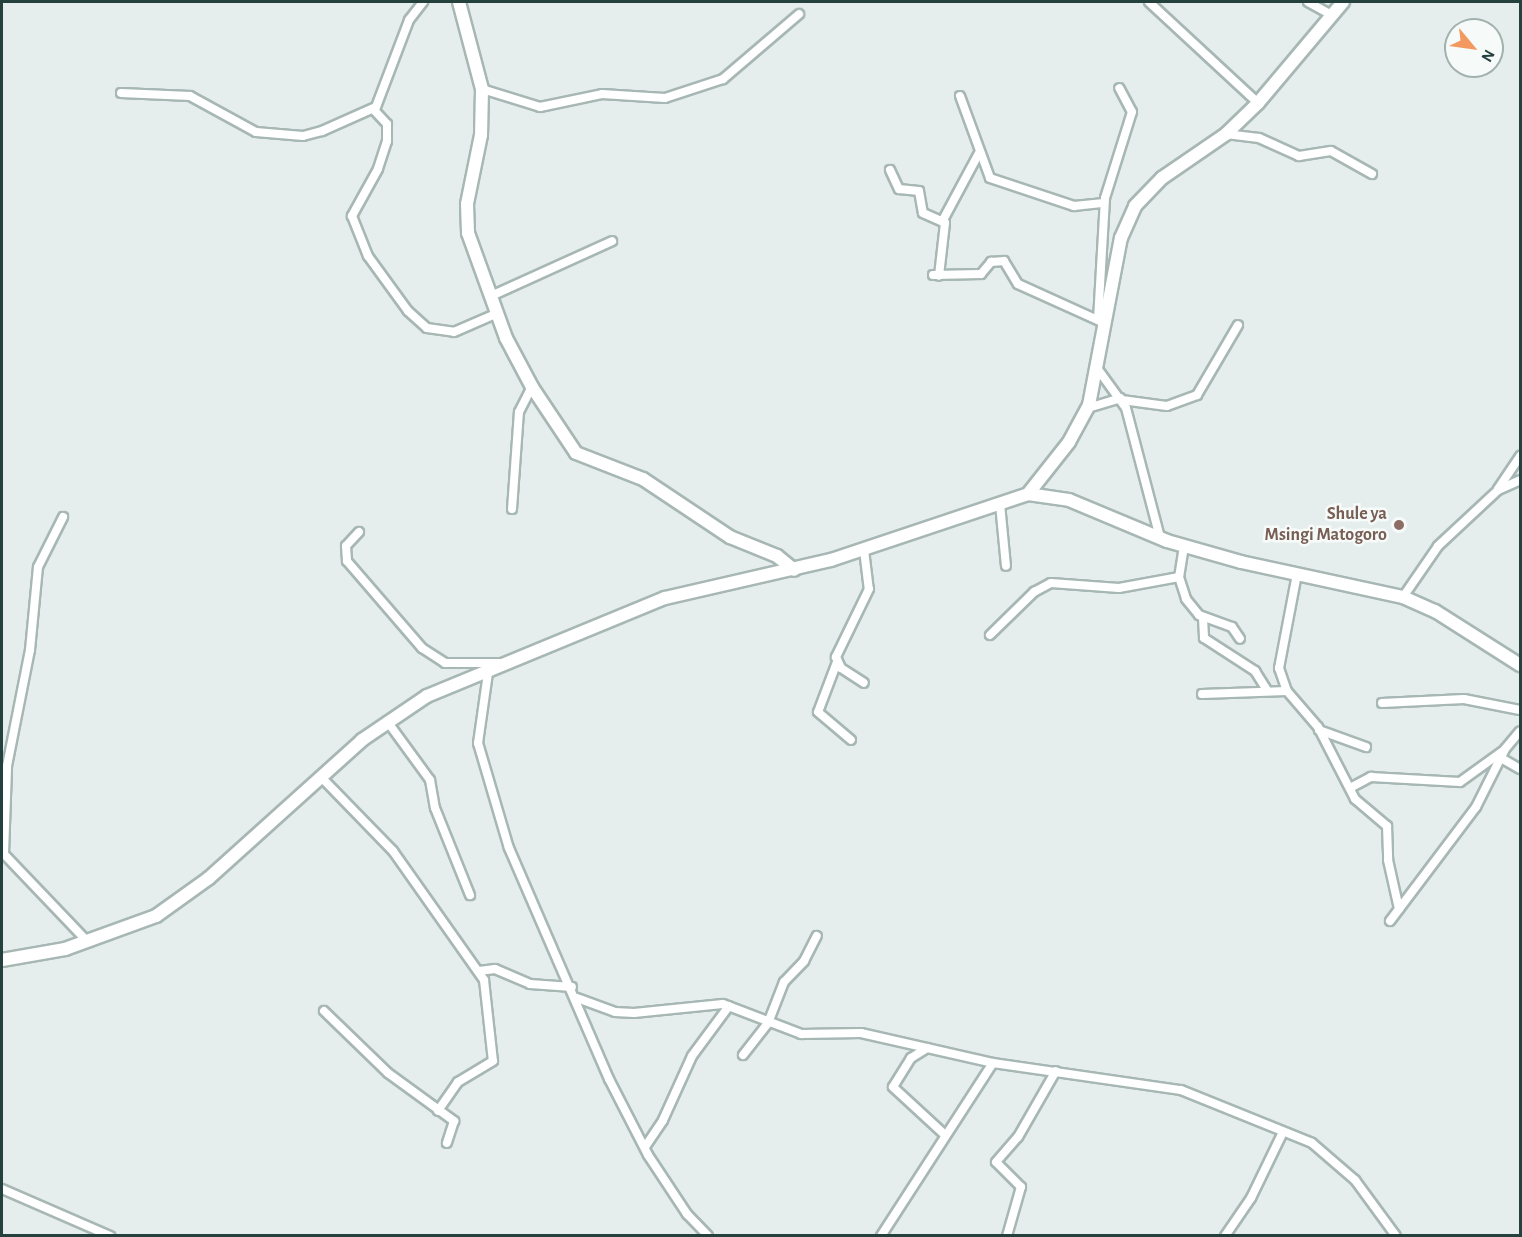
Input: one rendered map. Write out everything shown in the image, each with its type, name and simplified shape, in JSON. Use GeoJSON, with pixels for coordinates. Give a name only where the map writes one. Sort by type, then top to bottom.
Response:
{"type":"FeatureCollection","features":[{"type":"Feature","properties":{"kind":"street"},"geometry":{"type":"LineString","coordinates":[[121,93],[190,96],[248,129],[276,135],[322,131],[374,110],[408,20],[423,2]]}},
{"type":"Feature","properties":{"kind":"street"},"geometry":{"type":"LineString","coordinates":[[1149,2],[1258,103]]}},
{"type":"Feature","properties":{"kind":"street"},"geometry":{"type":"LineString","coordinates":[[1308,2],[1331,15]]}},
{"type":"Feature","properties":{"kind":"street"},"geometry":{"type":"LineString","coordinates":[[1101,321],[1121,238],[1136,206],[1162,178],[1226,134],[1258,103],[1343,2]]}},
{"type":"Feature","properties":{"kind":"street"},"geometry":{"type":"LineString","coordinates":[[462,3],[482,88],[482,135],[467,225],[514,358],[576,453],[643,479],[730,537],[777,556],[794,570]]}},
{"type":"Feature","properties":{"kind":"street"},"geometry":{"type":"LineString","coordinates":[[482,88],[540,107],[602,94],[665,98],[723,79],[799,14]]}},
{"type":"Feature","properties":{"kind":"street"},"geometry":{"type":"LineString","coordinates":[[1028,494],[1056,460],[1088,408],[1097,368],[1101,321],[1104,203],[1132,112],[1119,88]]}},
{"type":"Feature","properties":{"kind":"street"},"geometry":{"type":"LineString","coordinates":[[960,96],[984,169],[999,183],[1074,206],[1104,203]]}},
{"type":"Feature","properties":{"kind":"street"},"geometry":{"type":"LineString","coordinates":[[374,110],[386,121],[387,141],[378,170],[352,216],[368,256],[408,311],[427,328],[454,332],[498,313]]}},
{"type":"Feature","properties":{"kind":"street"},"geometry":{"type":"LineString","coordinates":[[1226,134],[1259,138],[1299,156],[1331,151],[1372,174]]}},
{"type":"Feature","properties":{"kind":"street"},"geometry":{"type":"LineString","coordinates":[[979,153],[942,220],[946,241],[936,275],[981,274],[991,262],[1004,261],[1018,284],[1101,321]]}},
{"type":"Feature","properties":{"kind":"street"},"geometry":{"type":"LineString","coordinates":[[890,170],[899,189],[919,191],[923,213],[942,220]]}},
{"type":"Feature","properties":{"kind":"street"},"geometry":{"type":"LineString","coordinates":[[491,296],[612,241]]}},
{"type":"Feature","properties":{"kind":"street"},"geometry":{"type":"LineString","coordinates":[[1088,408],[1121,399],[1167,406],[1197,396],[1238,326]]}},
{"type":"Feature","properties":{"kind":"street"},"geometry":{"type":"LineString","coordinates":[[1097,368],[1121,399],[1160,538]]}},
{"type":"Feature","properties":{"kind":"street"},"geometry":{"type":"LineString","coordinates":[[512,509],[519,412],[532,387]]}},
{"type":"Feature","properties":{"kind":"street"},"geometry":{"type":"LineString","coordinates":[[1403,597],[1422,564],[1498,490],[1521,456]]}},
{"type":"Feature","properties":{"kind":"street"},"geometry":{"type":"LineString","coordinates":[[1498,490],[1521,480]]}},
{"type":"Feature","properties":{"kind":"street"},"geometry":{"type":"LineString","coordinates":[[2,960],[88,942],[156,916],[209,878],[387,721],[426,696],[488,673],[595,622],[664,598],[794,570],[864,550],[1028,494],[1069,500],[1184,546],[1403,597],[1435,611],[1521,665]]}},
{"type":"Feature","properties":{"kind":"street"},"geometry":{"type":"LineString","coordinates":[[1000,504],[1006,566]]}},
{"type":"Feature","properties":{"kind":"street"},"geometry":{"type":"LineString","coordinates":[[63,517],[38,567],[30,650],[7,766],[3,853],[88,942]]}},
{"type":"Feature","properties":{"kind":"street"},"geometry":{"type":"LineString","coordinates":[[359,532],[346,546],[347,561],[422,648],[445,663],[509,663]]}},
{"type":"Feature","properties":{"kind":"street"},"geometry":{"type":"LineString","coordinates":[[1184,546],[1179,577],[1186,599],[1203,618],[1232,627],[1240,639]]}},
{"type":"Feature","properties":{"kind":"street"},"geometry":{"type":"LineString","coordinates":[[851,740],[819,712],[837,662],[843,637],[869,589],[864,550]]}},
{"type":"Feature","properties":{"kind":"street"},"geometry":{"type":"LineString","coordinates":[[1297,573],[1279,655],[1287,690],[1320,730],[1361,807],[1387,826],[1388,860],[1399,909]]}},
{"type":"Feature","properties":{"kind":"street"},"geometry":{"type":"LineString","coordinates":[[990,635],[1034,592],[1051,583],[1119,588],[1179,577]]}},
{"type":"Feature","properties":{"kind":"street"},"geometry":{"type":"LineString","coordinates":[[1203,618],[1204,638],[1255,671],[1268,690]]}},
{"type":"Feature","properties":{"kind":"street"},"geometry":{"type":"LineString","coordinates":[[837,662],[864,683]]}},
{"type":"Feature","properties":{"kind":"street"},"geometry":{"type":"LineString","coordinates":[[488,673],[478,743],[484,775],[509,848],[577,998],[609,1079],[645,1147],[687,1214],[708,1236]]}},
{"type":"Feature","properties":{"kind":"street"},"geometry":{"type":"LineString","coordinates":[[1202,694],[1287,690]]}},
{"type":"Feature","properties":{"kind":"street"},"geometry":{"type":"LineString","coordinates":[[1382,703],[1464,699],[1521,710]]}},
{"type":"Feature","properties":{"kind":"street"},"geometry":{"type":"LineString","coordinates":[[387,721],[430,780],[435,808],[470,895]]}},
{"type":"Feature","properties":{"kind":"street"},"geometry":{"type":"LineString","coordinates":[[1320,730],[1366,747]]}},
{"type":"Feature","properties":{"kind":"street"},"geometry":{"type":"LineString","coordinates":[[1350,788],[1371,777],[1460,782],[1505,749],[1521,731]]}},
{"type":"Feature","properties":{"kind":"street"},"geometry":{"type":"LineString","coordinates":[[1390,921],[1476,807],[1505,749]]}},
{"type":"Feature","properties":{"kind":"street"},"geometry":{"type":"LineString","coordinates":[[1501,758],[1521,769]]}},
{"type":"Feature","properties":{"kind":"street"},"geometry":{"type":"LineString","coordinates":[[322,778],[393,851],[479,971],[489,998],[493,1060],[458,1082],[438,1111]]}},
{"type":"Feature","properties":{"kind":"street"},"geometry":{"type":"LineString","coordinates":[[743,1055],[768,1023],[784,982],[804,961],[817,936]]}},
{"type":"Feature","properties":{"kind":"street"},"geometry":{"type":"LineString","coordinates":[[479,971],[495,969],[530,984],[572,987]]}},
{"type":"Feature","properties":{"kind":"street"},"geometry":{"type":"LineString","coordinates":[[577,998],[615,1012],[634,1013],[729,1006],[801,1034],[848,1031],[993,1063],[1181,1090],[1312,1143],[1355,1180],[1396,1236]]}},
{"type":"Feature","properties":{"kind":"street"},"geometry":{"type":"LineString","coordinates":[[645,1147],[663,1120],[692,1056],[729,1006]]}},
{"type":"Feature","properties":{"kind":"street"},"geometry":{"type":"LineString","coordinates":[[324,1011],[383,1069],[456,1123],[447,1143]]}},
{"type":"Feature","properties":{"kind":"street"},"geometry":{"type":"LineString","coordinates":[[927,1048],[911,1058],[893,1087],[944,1134]]}},
{"type":"Feature","properties":{"kind":"street"},"geometry":{"type":"LineString","coordinates":[[881,1236],[915,1188],[944,1134],[993,1063]]}},
{"type":"Feature","properties":{"kind":"street"},"geometry":{"type":"LineString","coordinates":[[1007,1236],[1021,1187],[996,1162],[1018,1137],[1056,1071]]}},
{"type":"Feature","properties":{"kind":"street"},"geometry":{"type":"LineString","coordinates":[[1225,1236],[1251,1198],[1283,1132]]}},
{"type":"Feature","properties":{"kind":"street"},"geometry":{"type":"LineString","coordinates":[[2,1189],[110,1236]]}},
{"type":"Feature","properties":{"kind":"place","name":"Shule ya Msingi Matogoro"},"geometry":{"type":"Point","coordinates":[1399,525]}}]}
